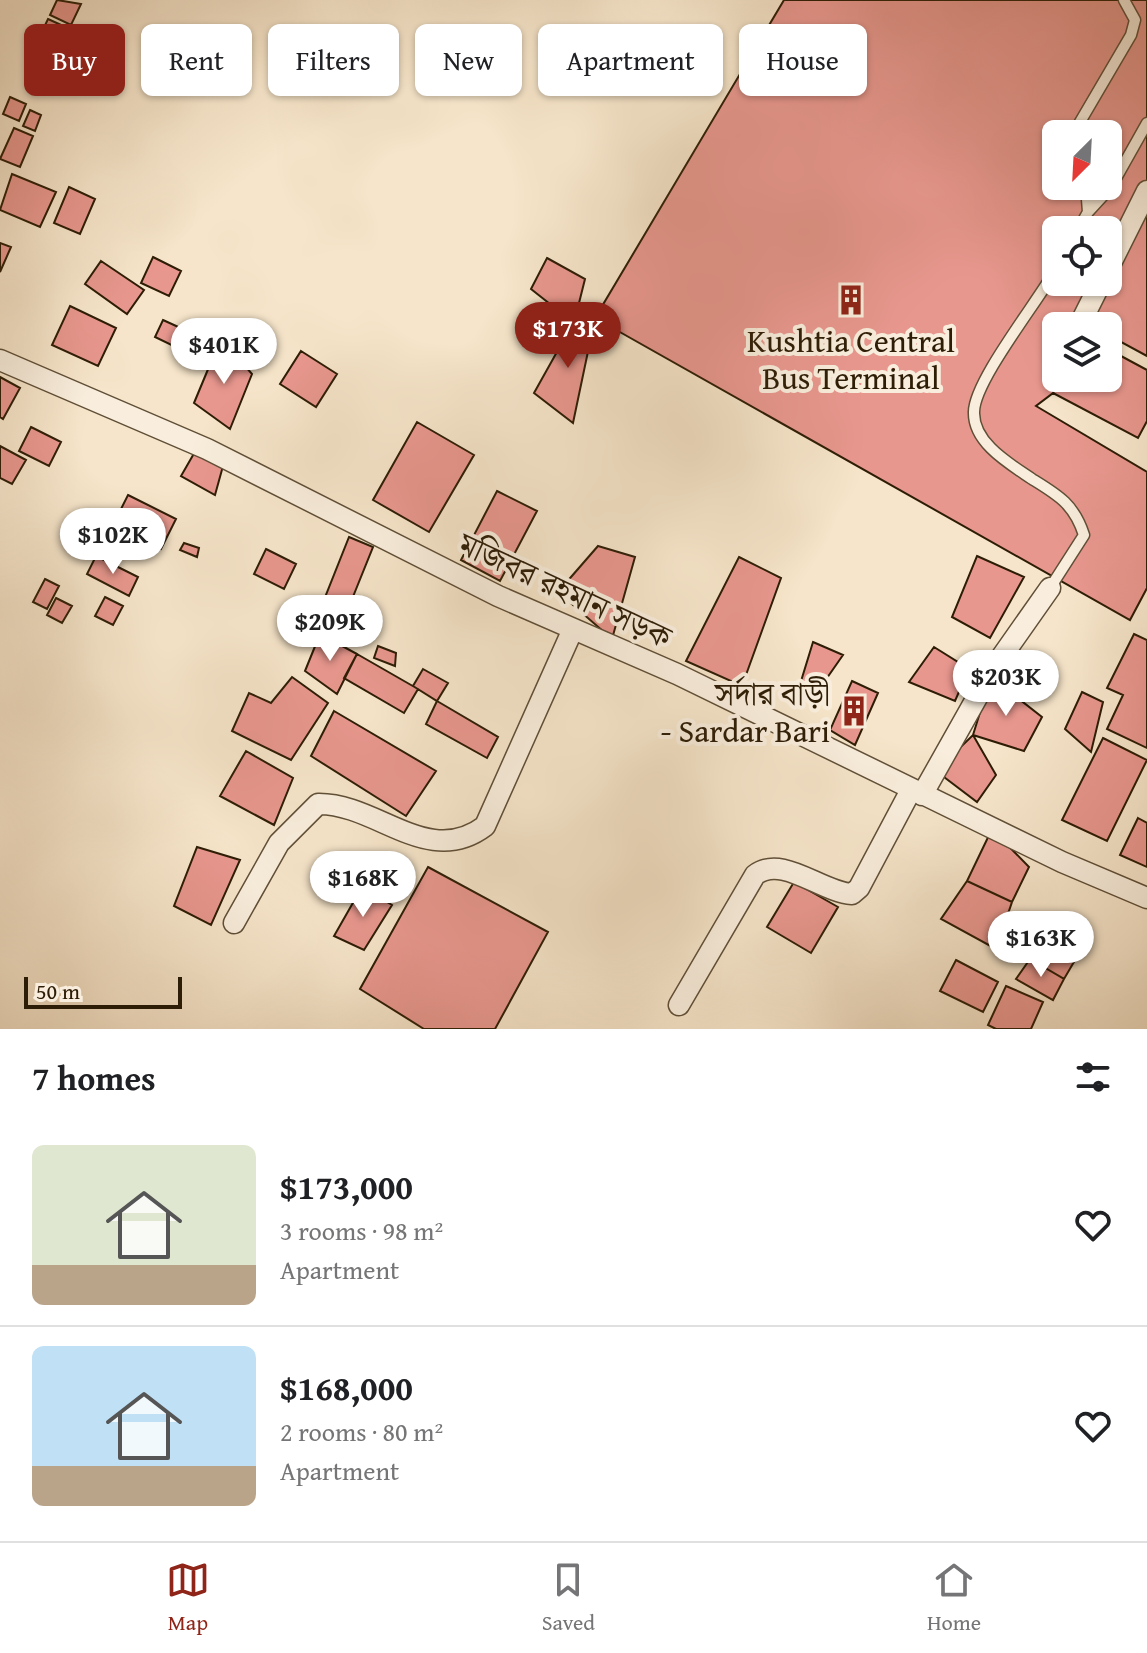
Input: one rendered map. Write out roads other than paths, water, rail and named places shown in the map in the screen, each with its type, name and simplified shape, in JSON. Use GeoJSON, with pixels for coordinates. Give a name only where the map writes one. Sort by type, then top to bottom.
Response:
{"type":"FeatureCollection","features":[{"type":"Feature","properties":{"kind":"street"},"geometry":{"type":"LineString","coordinates":[[1122,241],[1147,191]]}},
{"type":"Feature","properties":{"kind":"street","name":"মজিবর রহমান সড়ক"},"geometry":{"type":"LineString","coordinates":[[0,360],[207,449],[573,629],[677,674],[1088,874],[1147,898]]}},
{"type":"Feature","properties":{"kind":"street"},"geometry":{"type":"LineString","coordinates":[[679,1005],[755,875],[765,867],[776,866],[836,893],[852,894],[859,888],[993,669],[1050,588]]}},
{"type":"Feature","properties":{"kind":"street"},"geometry":{"type":"LineString","coordinates":[[234,923],[279,843],[318,804],[340,804],[426,840],[470,838],[485,826],[573,629]]}},
{"type":"Feature","properties":{"kind":"lane"},"geometry":{"type":"LineString","coordinates":[[1081,120],[1131,35],[1135,20],[1124,0]]}},
{"type":"Feature","properties":{"kind":"lane"},"geometry":{"type":"LineString","coordinates":[[1086,216],[1111,187],[1147,123]]}},
{"type":"Feature","properties":{"kind":"lane"},"geometry":{"type":"LineString","coordinates":[[1087,200],[1088,212]]}},
{"type":"Feature","properties":{"kind":"lane"},"geometry":{"type":"LineString","coordinates":[[1042,291],[985,382],[974,412],[980,433],[1002,459],[1066,500],[1077,514],[1084,535],[1050,588]]}},
{"type":"Feature","properties":{"kind":"place","name":"Kushtia Central Bus Terminal"},"geometry":{"type":"Point","coordinates":[851,300]}},
{"type":"Feature","properties":{"kind":"place","name":"সর্দার বাড়ী - Sardar Bari"},"geometry":{"type":"Point","coordinates":[854,711]}}]}
